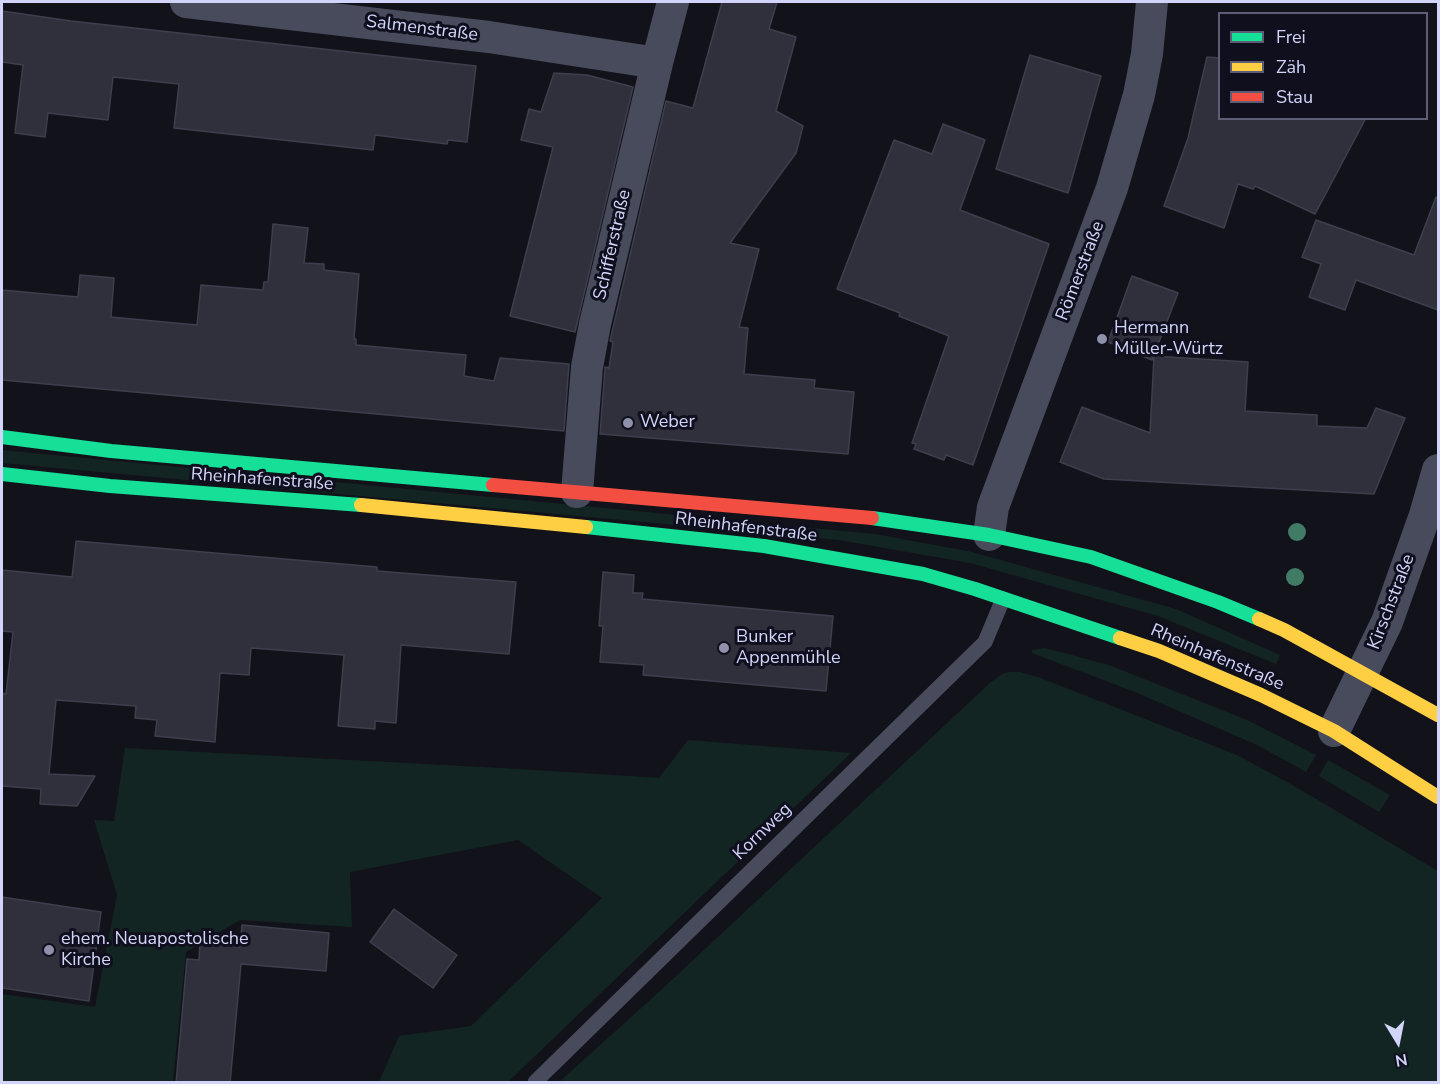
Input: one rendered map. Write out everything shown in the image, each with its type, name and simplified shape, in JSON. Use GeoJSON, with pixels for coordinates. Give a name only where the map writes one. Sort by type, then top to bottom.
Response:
{"type":"FeatureCollection","features":[{"type":"Feature","properties":{"kind":"main road","name":"Rheinhafenstraße"},"geometry":{"type":"LineString","coordinates":[[2,437],[111,451],[895,520],[989,535],[1091,557],[1218,602],[1284,630],[1438,715]]}},
{"type":"Feature","properties":{"kind":"main road","name":"Rheinhafenstraße"},"geometry":{"type":"LineString","coordinates":[[2,474],[110,486],[391,507],[764,546],[923,574],[1159,651],[1261,695],[1334,731],[1438,797]]}},
{"type":"Feature","properties":{"kind":"street","name":"Salmenstraße"},"geometry":{"type":"LineString","coordinates":[[186,2],[489,37],[657,63]]}},
{"type":"Feature","properties":{"kind":"street","name":"Schifferstraße"},"geometry":{"type":"LineString","coordinates":[[577,492],[587,367],[595,324],[673,2]]}},
{"type":"Feature","properties":{"kind":"street","name":"Römerstraße"},"geometry":{"type":"LineString","coordinates":[[989,535],[993,507],[1112,188],[1139,95],[1147,54],[1152,2]]}},
{"type":"Feature","properties":{"kind":"street","name":"Kirschstraße"},"geometry":{"type":"LineString","coordinates":[[1334,731],[1387,622],[1432,517],[1438,470]]}},
{"type":"Feature","properties":{"kind":"lane","name":"Kornweg"},"geometry":{"type":"LineString","coordinates":[[535,1083],[985,642],[1004,599]]}},
{"type":"Feature","properties":{"kind":"green space"},"geometry":{"type":"Polygon","coordinates":[[[2,450],[875,534],[972,552],[1176,609],[1280,655],[1276,664],[1158,616],[970,563],[839,540],[2,463],[2,450]]]}},
{"type":"Feature","properties":{"kind":"green space"},"geometry":{"type":"Polygon","coordinates":[[[1045,648],[1109,665],[1247,720],[1316,755],[1306,772],[1257,745],[1135,692],[1032,653],[1032,650],[1045,648]]]}},
{"type":"Feature","properties":{"kind":"green space"},"geometry":{"type":"Polygon","coordinates":[[[1009,672],[1020,672],[1038,677],[1237,755],[1438,871],[1438,1082],[559,1082],[660,991],[991,682],[1009,672]]]}},
{"type":"Feature","properties":{"kind":"green space"},"geometry":{"type":"Polygon","coordinates":[[[688,740],[851,753],[508,1082],[379,1082],[399,1036],[471,1026],[602,898],[518,840],[350,872],[352,927],[240,920],[186,952],[173,1082],[2,1082],[2,994],[95,1007],[117,895],[94,820],[114,821],[125,748],[659,778],[688,740]]]}},
{"type":"Feature","properties":{"kind":"green space"},"geometry":{"type":"Polygon","coordinates":[[[1328,760],[1390,795],[1379,812],[1319,776],[1328,760]]]}},
{"type":"Feature","properties":{"kind":"building"},"geometry":{"type":"Polygon","coordinates":[[[722,2],[777,2],[769,29],[796,37],[776,111],[803,126],[796,153],[730,243],[759,249],[739,327],[748,328],[744,374],[815,380],[814,388],[854,392],[848,454],[600,434],[605,367],[609,368],[613,342],[610,341],[666,101],[693,108],[722,2]]]}},
{"type":"Feature","properties":{"kind":"building"},"geometry":{"type":"Polygon","coordinates":[[[2,11],[71,21],[476,66],[467,142],[448,140],[447,144],[375,135],[373,150],[174,128],[179,84],[113,77],[108,120],[48,113],[45,137],[15,133],[23,65],[2,62],[2,11]]]}},
{"type":"Feature","properties":{"kind":"building"},"geometry":{"type":"Polygon","coordinates":[[[1030,55],[1101,76],[1068,193],[996,169],[1030,55]]]}},
{"type":"Feature","properties":{"kind":"building"},"geometry":{"type":"Polygon","coordinates":[[[1207,57],[1218,58],[1218,120],[1365,120],[1315,214],[1255,186],[1253,189],[1238,184],[1224,228],[1164,206],[1188,138],[1207,57]]]}},
{"type":"Feature","properties":{"kind":"building"},"geometry":{"type":"Polygon","coordinates":[[[554,73],[587,75],[633,87],[575,332],[510,316],[553,147],[521,140],[529,109],[541,112],[554,73]]]}},
{"type":"Feature","properties":{"kind":"building"},"geometry":{"type":"Polygon","coordinates":[[[943,124],[985,140],[960,210],[1049,244],[973,465],[946,455],[944,460],[914,449],[916,444],[912,443],[949,336],[899,316],[900,313],[837,289],[894,140],[932,154],[943,124]]]}},
{"type":"Feature","properties":{"kind":"building"},"geometry":{"type":"Polygon","coordinates":[[[1436,197],[1438,198],[1438,310],[1356,280],[1345,310],[1309,297],[1321,264],[1302,257],[1316,220],[1414,255],[1436,197]]]}},
{"type":"Feature","properties":{"kind":"building"},"geometry":{"type":"Polygon","coordinates":[[[273,224],[308,228],[304,263],[324,264],[324,270],[359,274],[354,339],[356,339],[356,345],[466,355],[464,376],[494,381],[500,358],[569,364],[564,431],[2,380],[2,290],[78,297],[80,275],[114,278],[111,317],[197,325],[201,285],[263,290],[264,282],[268,282],[273,224]]]}},
{"type":"Feature","properties":{"kind":"building"},"geometry":{"type":"Polygon","coordinates":[[[1132,276],[1178,293],[1152,360],[1108,342],[1132,276]]]}},
{"type":"Feature","properties":{"kind":"building"},"geometry":{"type":"Polygon","coordinates":[[[1154,356],[1248,362],[1245,411],[1317,415],[1317,426],[1367,428],[1376,408],[1405,418],[1374,494],[1104,479],[1060,462],[1082,407],[1150,433],[1154,356]]]}},
{"type":"Feature","properties":{"kind":"building"},"geometry":{"type":"Polygon","coordinates":[[[76,541],[377,567],[377,571],[516,582],[509,654],[401,645],[396,723],[375,721],[375,729],[338,726],[344,655],[251,648],[249,675],[220,673],[215,742],[155,736],[157,720],[135,718],[136,706],[56,700],[49,774],[95,776],[77,806],[40,804],[41,789],[2,786],[2,693],[6,694],[13,632],[2,631],[2,570],[72,577],[76,541]]]}},
{"type":"Feature","properties":{"kind":"building","name":"Bunker Appenmühle"},"geometry":{"type":"Polygon","coordinates":[[[603,572],[634,575],[633,593],[643,593],[642,599],[833,616],[826,691],[643,675],[644,665],[600,662],[603,626],[599,626],[603,572]]]}},
{"type":"Feature","properties":{"kind":"building","name":"ehem. Neuapostolische Kirche"},"geometry":{"type":"Polygon","coordinates":[[[2,897],[101,912],[89,1001],[2,988],[2,897]]]}},
{"type":"Feature","properties":{"kind":"building"},"geometry":{"type":"Polygon","coordinates":[[[394,909],[457,955],[433,988],[370,942],[394,909]]]}},
{"type":"Feature","properties":{"kind":"building"},"geometry":{"type":"Polygon","coordinates":[[[242,925],[329,933],[326,971],[241,964],[230,1083],[176,1083],[187,959],[199,960],[200,943],[240,947],[242,925]]]}},
{"type":"Feature","properties":{"kind":"traffic: fast"},"geometry":{"type":"LineString","coordinates":[[2,437],[111,451],[493,485]]}},
{"type":"Feature","properties":{"kind":"traffic: fast"},"geometry":{"type":"LineString","coordinates":[[2,474],[110,486],[361,505]]}},
{"type":"Feature","properties":{"kind":"traffic: fast"},"geometry":{"type":"LineString","coordinates":[[872,518],[989,535],[1091,557],[1259,619]]}},
{"type":"Feature","properties":{"kind":"traffic: fast"},"geometry":{"type":"LineString","coordinates":[[586,527],[764,546],[923,574],[975,589],[1120,638]]}},
{"type":"Feature","properties":{"kind":"traffic: slow"},"geometry":{"type":"LineString","coordinates":[[361,505],[586,527]]}},
{"type":"Feature","properties":{"kind":"traffic: slow"},"geometry":{"type":"LineString","coordinates":[[1259,619],[1284,630],[1438,715]]}},
{"type":"Feature","properties":{"kind":"traffic: slow"},"geometry":{"type":"LineString","coordinates":[[1120,638],[1159,651],[1261,695],[1334,731],[1438,797]]}},
{"type":"Feature","properties":{"kind":"traffic: jam"},"geometry":{"type":"LineString","coordinates":[[493,485],[872,518]]}},
{"type":"Feature","properties":{"kind":"place","name":"Hermann Müller-Würtz"},"geometry":{"type":"Point","coordinates":[1102,339]}},
{"type":"Feature","properties":{"kind":"place","name":"Weber"},"geometry":{"type":"Point","coordinates":[628,423]}},
{"type":"Feature","properties":{"kind":"place","name":"Bunker Appenmühle"},"geometry":{"type":"Point","coordinates":[724,648]}},
{"type":"Feature","properties":{"kind":"place","name":"ehem. Neuapostolische Kirche"},"geometry":{"type":"Point","coordinates":[49,950]}}]}
